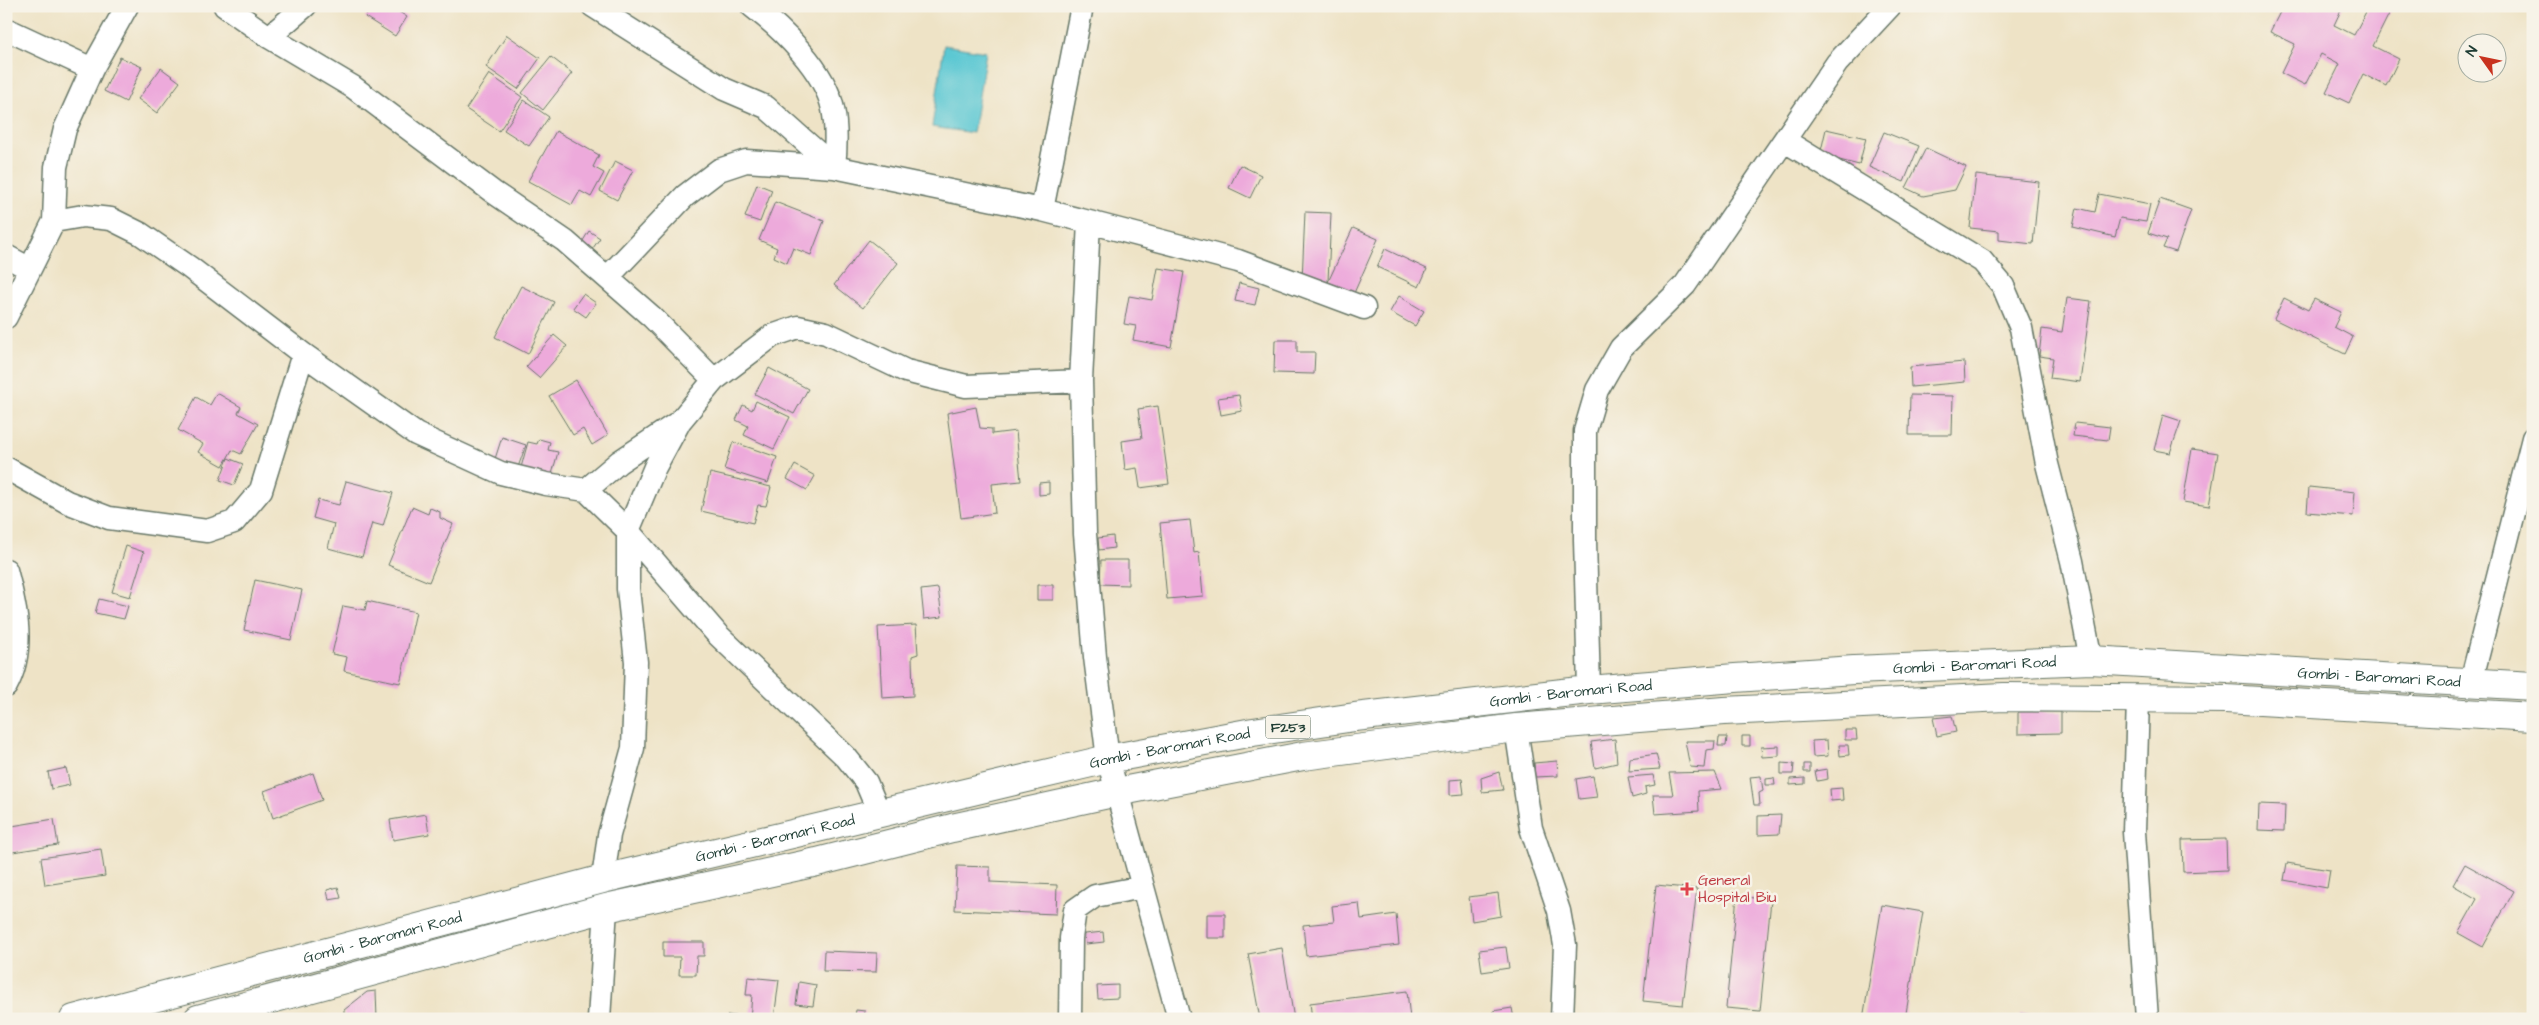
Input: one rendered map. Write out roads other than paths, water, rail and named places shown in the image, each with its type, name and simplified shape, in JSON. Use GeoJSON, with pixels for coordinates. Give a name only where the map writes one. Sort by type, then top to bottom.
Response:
{"type":"FeatureCollection","features":[{"type":"Feature","properties":{"kind":"main road","name":"Gombi - Baromari Road"},"geometry":{"type":"LineString","coordinates":[[74,1019],[603,880],[1108,759],[1253,732],[1589,690],[1854,670],[2091,660],[2533,686]]}},
{"type":"Feature","properties":{"kind":"main road"},"geometry":{"type":"LineString","coordinates":[[2369,708],[2378,677]]}},
{"type":"Feature","properties":{"kind":"main road","name":"Gombi - Baromari Road"},"geometry":{"type":"LineString","coordinates":[[198,1019],[606,908],[818,862],[952,828],[1117,792],[1303,756],[1516,728],[1724,711],[2004,697],[2226,699],[2533,717]]}},
{"type":"Feature","properties":{"kind":"street"},"geometry":{"type":"LineString","coordinates":[[6,317],[54,221],[56,167],[66,128],[92,69],[127,6]]}},
{"type":"Feature","properties":{"kind":"street"},"geometry":{"type":"LineString","coordinates":[[225,6],[269,38],[353,86],[494,192],[565,241],[652,317],[714,380]]}},
{"type":"Feature","properties":{"kind":"street"},"geometry":{"type":"LineString","coordinates":[[269,38],[305,6]]}},
{"type":"Feature","properties":{"kind":"street"},"geometry":{"type":"LineString","coordinates":[[593,6],[724,89],[766,107],[834,167]]}},
{"type":"Feature","properties":{"kind":"street"},"geometry":{"type":"LineString","coordinates":[[752,6],[771,21],[816,70],[833,107],[836,143],[834,167]]}},
{"type":"Feature","properties":{"kind":"street"},"geometry":{"type":"LineString","coordinates":[[1042,210],[1082,6]]}},
{"type":"Feature","properties":{"kind":"street"},"geometry":{"type":"LineString","coordinates":[[1589,690],[1585,540],[1585,431],[1597,390],[1621,348],[1685,285],[1837,63],[1890,6]]}},
{"type":"Feature","properties":{"kind":"street"},"geometry":{"type":"LineString","coordinates":[[6,29],[92,69]]}},
{"type":"Feature","properties":{"kind":"street"},"geometry":{"type":"LineString","coordinates":[[1785,141],[1982,261],[2003,286],[2021,328],[2047,464],[2072,560],[2091,660]]}},
{"type":"Feature","properties":{"kind":"street"},"geometry":{"type":"LineString","coordinates":[[608,277],[686,196],[720,170],[746,161],[834,167],[1042,210],[1238,261],[1364,308]]}},
{"type":"Feature","properties":{"kind":"street"},"geometry":{"type":"LineString","coordinates":[[54,221],[83,216],[111,219],[141,234],[196,272],[303,354],[416,434],[501,473],[546,484],[586,490],[628,531],[717,634],[846,757],[866,782],[880,815]]}},
{"type":"Feature","properties":{"kind":"street"},"geometry":{"type":"LineString","coordinates":[[1089,222],[1081,381],[1085,534],[1095,657],[1108,759],[1179,1019]]}},
{"type":"Feature","properties":{"kind":"street"},"geometry":{"type":"LineString","coordinates":[[6,256],[30,269]]}},
{"type":"Feature","properties":{"kind":"street"},"geometry":{"type":"LineString","coordinates":[[603,880],[609,835],[633,748],[636,662],[628,589],[628,531],[655,467],[680,421],[714,380],[772,336],[798,327],[826,332],[906,371],[966,386],[1081,381]]}},
{"type":"Feature","properties":{"kind":"street"},"geometry":{"type":"LineString","coordinates":[[6,468],[67,502],[109,518],[207,531],[234,522],[261,490],[303,354]]}},
{"type":"Feature","properties":{"kind":"street"},"geometry":{"type":"LineString","coordinates":[[586,490],[619,462],[680,421]]}},
{"type":"Feature","properties":{"kind":"street"},"geometry":{"type":"LineString","coordinates":[[2471,682],[2533,438]]}},
{"type":"Feature","properties":{"kind":"street"},"geometry":{"type":"LineString","coordinates":[[6,570],[14,601],[19,646],[6,686]]}},
{"type":"Feature","properties":{"kind":"street"},"geometry":{"type":"LineString","coordinates":[[2138,699],[2134,832],[2146,1019]]}},
{"type":"Feature","properties":{"kind":"street"},"geometry":{"type":"LineString","coordinates":[[1516,728],[1531,828],[1560,911],[1565,945],[1562,1019]]}},
{"type":"Feature","properties":{"kind":"street"},"geometry":{"type":"LineString","coordinates":[[1070,1019],[1071,938],[1075,910],[1095,896],[1143,887]]}},
{"type":"Feature","properties":{"kind":"street"},"geometry":{"type":"LineString","coordinates":[[599,1019],[606,908]]}},
{"type":"Feature","properties":{"kind":"water"},"geometry":{"type":"Polygon","coordinates":[[[944,45],[986,52],[973,133],[932,127],[944,45]]]}},
{"type":"Feature","properties":{"kind":"place","name":"General Hospital Biu"},"geometry":{"type":"Point","coordinates":[1687,889]}}]}
